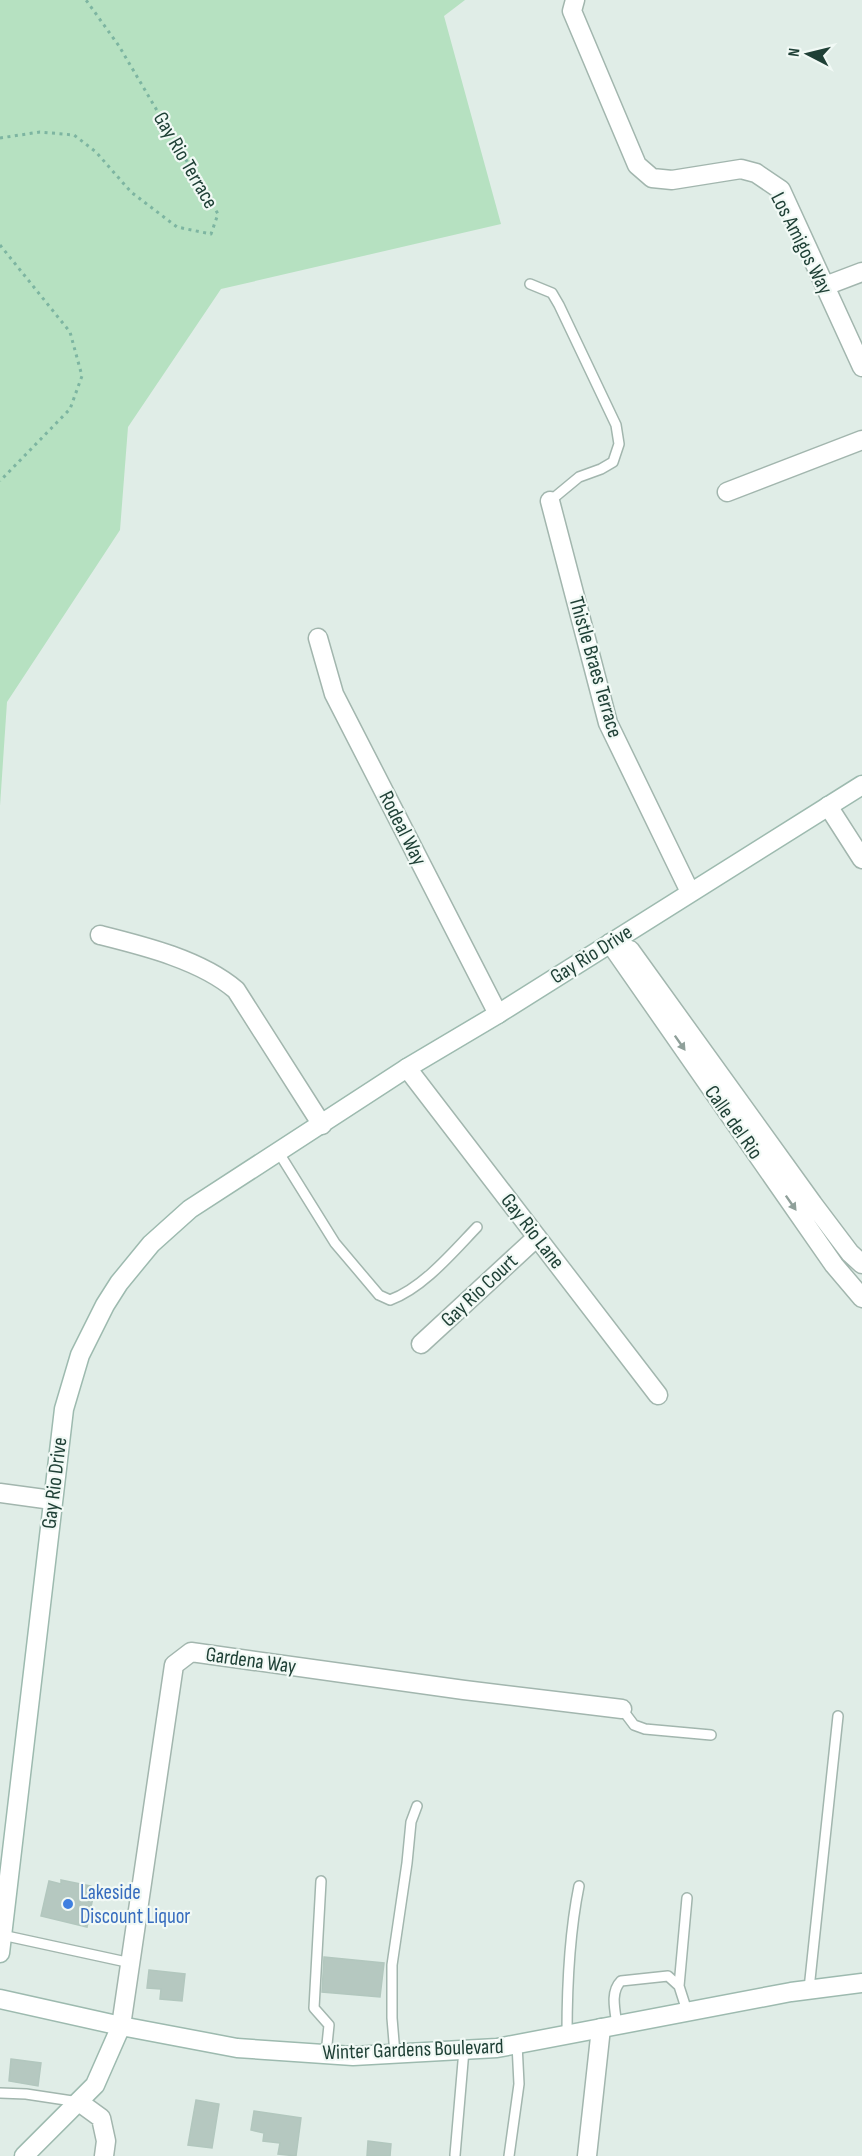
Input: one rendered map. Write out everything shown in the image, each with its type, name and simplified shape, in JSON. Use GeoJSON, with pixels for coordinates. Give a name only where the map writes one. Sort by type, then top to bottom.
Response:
{"type":"FeatureCollection","features":[{"type":"Feature","properties":{"kind":"street","name":"Los Amigos Way"},"geometry":{"type":"LineString","coordinates":[[575,0],[572,11],[637,165],[652,178],[672,180],[741,169],[756,173],[781,190],[862,367]]}},
{"type":"Feature","properties":{"kind":"street"},"geometry":{"type":"LineString","coordinates":[[825,286],[862,272]]}},
{"type":"Feature","properties":{"kind":"street"},"geometry":{"type":"LineString","coordinates":[[727,492],[862,440]]}},
{"type":"Feature","properties":{"kind":"street","name":"Thistle Braes Terrace"},"geometry":{"type":"LineString","coordinates":[[550,501],[608,723],[690,892]]}},
{"type":"Feature","properties":{"kind":"street","name":"Rodeal Way"},"geometry":{"type":"LineString","coordinates":[[318,638],[334,693],[498,1014]]}},
{"type":"Feature","properties":{"kind":"street","name":"Gay Rio Drive"},"geometry":{"type":"LineString","coordinates":[[1,1944],[59,1437],[71,1382],[83,1347],[105,1305],[134,1263],[190,1209],[407,1068],[498,1014],[862,785]]}},
{"type":"Feature","properties":{"kind":"street"},"geometry":{"type":"LineString","coordinates":[[828,806],[862,859]]}},
{"type":"Feature","properties":{"kind":"street"},"geometry":{"type":"LineString","coordinates":[[100,935],[158,950],[223,979],[236,990],[322,1125]]}},
{"type":"Feature","properties":{"kind":"street"},"geometry":{"type":"LineString","coordinates":[[615,940],[850,1253],[862,1264]]}},
{"type":"Feature","properties":{"kind":"street","name":"Calle del Rio"},"geometry":{"type":"LineString","coordinates":[[615,940],[834,1265],[862,1298]]}},
{"type":"Feature","properties":{"kind":"street","name":"Gay Rio Lane"},"geometry":{"type":"LineString","coordinates":[[407,1068],[658,1395]]}},
{"type":"Feature","properties":{"kind":"street","name":"Gay Rio Court"},"geometry":{"type":"LineString","coordinates":[[421,1344],[537,1237]]}},
{"type":"Feature","properties":{"kind":"street"},"geometry":{"type":"LineString","coordinates":[[0,1493],[52,1500]]}},
{"type":"Feature","properties":{"kind":"street","name":"Gardena Way"},"geometry":{"type":"LineString","coordinates":[[24,2156],[95,2085],[121,2026],[174,1665],[191,1652],[464,1690],[622,1709]]}},
{"type":"Feature","properties":{"kind":"street","name":"Winter Gardens Boulevard"},"geometry":{"type":"LineString","coordinates":[[0,1999],[237,2049],[326,2054],[395,2054],[517,2044],[809,1989],[862,1983]]}},
{"type":"Feature","properties":{"kind":"street"},"geometry":{"type":"LineString","coordinates":[[587,2156],[609,2026]]}},
{"type":"Feature","properties":{"kind":"street"},"geometry":{"type":"LineString","coordinates":[[79,2102],[101,2118],[106,2141],[104,2156]]}},
{"type":"Feature","properties":{"kind":"lane"},"geometry":{"type":"LineString","coordinates":[[530,284],[552,294],[559,305],[616,424],[619,444],[613,462],[579,477],[550,501]]}},
{"type":"Feature","properties":{"kind":"lane"},"geometry":{"type":"LineString","coordinates":[[279,1153],[335,1243],[379,1294],[390,1300],[400,1296],[440,1265],[477,1227]]}},
{"type":"Feature","properties":{"kind":"lane"},"geometry":{"type":"LineString","coordinates":[[622,1709],[634,1725],[645,1729],[711,1735]]}},
{"type":"Feature","properties":{"kind":"lane"},"geometry":{"type":"LineString","coordinates":[[809,1989],[838,1716]]}},
{"type":"Feature","properties":{"kind":"lane"},"geometry":{"type":"LineString","coordinates":[[395,2054],[392,1965],[411,1822],[417,1806]]}},
{"type":"Feature","properties":{"kind":"lane"},"geometry":{"type":"LineString","coordinates":[[321,1881],[314,2008],[328,2025],[326,2054]]}},
{"type":"Feature","properties":{"kind":"lane"},"geometry":{"type":"LineString","coordinates":[[567,2034],[572,1918],[579,1886]]}},
{"type":"Feature","properties":{"kind":"lane"},"geometry":{"type":"LineString","coordinates":[[687,1898],[680,1986],[687,2011]]}},
{"type":"Feature","properties":{"kind":"lane"},"geometry":{"type":"LineString","coordinates":[[1,1944],[131,1963]]}},
{"type":"Feature","properties":{"kind":"lane"},"geometry":{"type":"LineString","coordinates":[[609,2026],[616,1985],[621,1981],[668,1976],[680,1986]]}},
{"type":"Feature","properties":{"kind":"lane"},"geometry":{"type":"LineString","coordinates":[[509,2156],[519,2085],[517,2044]]}},
{"type":"Feature","properties":{"kind":"lane"},"geometry":{"type":"LineString","coordinates":[[455,2155],[464,2050]]}},
{"type":"Feature","properties":{"kind":"lane"},"geometry":{"type":"LineString","coordinates":[[0,2093],[26,2094],[79,2102]]}},
{"type":"Feature","properties":{"kind":"path","name":"Gay Rio Terrace"},"geometry":{"type":"LineString","coordinates":[[0,138],[39,132],[74,135],[96,152],[131,192],[177,227],[211,234],[218,214],[119,46],[86,0]]}},
{"type":"Feature","properties":{"kind":"path"},"geometry":{"type":"LineString","coordinates":[[0,245],[70,332],[82,376],[70,409],[0,481]]}},
{"type":"Feature","properties":{"kind":"green space"},"geometry":{"type":"Polygon","coordinates":[[[0,0],[465,0],[444,16],[501,224],[221,289],[128,427],[120,530],[7,702],[0,806],[0,0]]]}},
{"type":"Feature","properties":{"kind":"building","name":"Lakeside Discount Liquor"},"geometry":{"type":"Polygon","coordinates":[[[61,1880],[91,1886],[90,1891],[94,1892],[87,1927],[41,1916],[49,1881],[61,1884],[61,1880]]]}},
{"type":"Feature","properties":{"kind":"building"},"geometry":{"type":"Polygon","coordinates":[[[324,1957],[384,1963],[380,1997],[322,1992],[324,1957]]]}},
{"type":"Feature","properties":{"kind":"building"},"geometry":{"type":"Polygon","coordinates":[[[149,1970],[185,1974],[182,2001],[160,1999],[161,1989],[147,1988],[149,1970]]]}},
{"type":"Feature","properties":{"kind":"building"},"geometry":{"type":"Polygon","coordinates":[[[11,2059],[41,2063],[38,2086],[9,2081],[11,2059]]]}},
{"type":"Feature","properties":{"kind":"building"},"geometry":{"type":"Polygon","coordinates":[[[196,2100],[219,2104],[212,2148],[188,2145],[196,2100]]]}},
{"type":"Feature","properties":{"kind":"building"},"geometry":{"type":"Polygon","coordinates":[[[254,2111],[301,2118],[296,2156],[278,2154],[280,2143],[263,2141],[264,2133],[251,2130],[254,2111]]]}},
{"type":"Feature","properties":{"kind":"building"},"geometry":{"type":"Polygon","coordinates":[[[368,2141],[391,2144],[390,2156],[367,2156],[368,2141]]]}},
{"type":"Feature","properties":{"kind":"place","name":"Lakeside Discount Liquor"},"geometry":{"type":"Point","coordinates":[68,1904]}}]}
